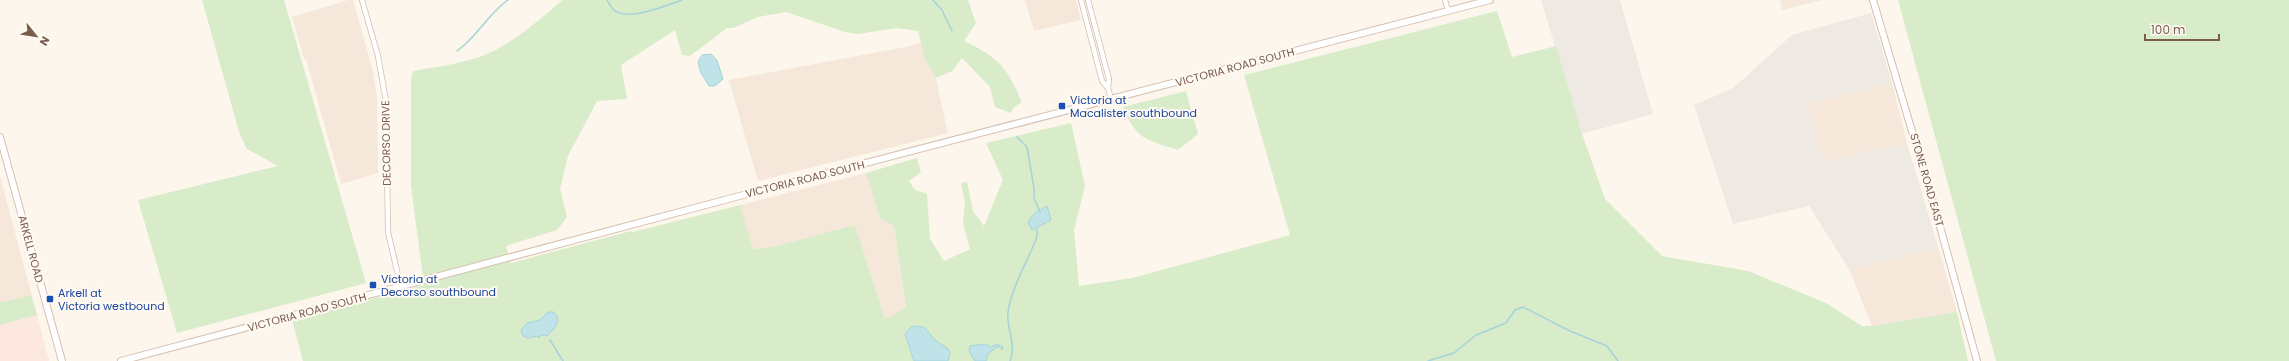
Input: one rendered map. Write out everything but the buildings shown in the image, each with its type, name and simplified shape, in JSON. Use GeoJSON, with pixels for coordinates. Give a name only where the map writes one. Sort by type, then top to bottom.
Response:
{"type":"FeatureCollection","features":[{"type":"Feature","properties":{"kind":"main road","name":"VICTORIA ROAD SOUTH"},"geometry":{"type":"LineString","coordinates":[[121,361],[401,288],[739,196],[1490,0]]}},
{"type":"Feature","properties":{"kind":"main road","name":"STONE ROAD EAST"},"geometry":{"type":"LineString","coordinates":[[1873,0],[1936,212],[1977,361]]}},
{"type":"Feature","properties":{"kind":"main road","name":"ARKELL ROAD"},"geometry":{"type":"LineString","coordinates":[[0,137],[62,361]]}},
{"type":"Feature","properties":{"kind":"street","name":"DECORSO DRIVE"},"geometry":{"type":"LineString","coordinates":[[362,0],[378,56],[386,95],[388,232],[401,288]]}},
{"type":"Feature","properties":{"kind":"street"},"geometry":{"type":"LineString","coordinates":[[1081,0],[1102,81],[1108,88]]}},
{"type":"Feature","properties":{"kind":"street"},"geometry":{"type":"LineString","coordinates":[[1088,0],[1109,79],[1108,88],[1111,99]]}},
{"type":"Feature","properties":{"kind":"street"},"geometry":{"type":"LineString","coordinates":[[1445,0],[1448,11]]}},
{"type":"Feature","properties":{"kind":"street"},"geometry":{"type":"LineString","coordinates":[[1089,32],[1096,30]]}},
{"type":"Feature","properties":{"kind":"shaded area"},"geometry":{"type":"Polygon","coordinates":[[[348,0],[353,0],[373,71],[377,98],[378,173],[341,184],[306,59],[304,59],[292,17],[348,0]]]}},
{"type":"Feature","properties":{"kind":"shaded area"},"geometry":{"type":"Polygon","coordinates":[[[1025,0],[1076,0],[1081,20],[1034,31],[1025,0]]]}},
{"type":"Feature","properties":{"kind":"shaded area"},"geometry":{"type":"Polygon","coordinates":[[[1541,0],[1620,0],[1653,114],[1582,134],[1541,0]]]}},
{"type":"Feature","properties":{"kind":"shaded area"},"geometry":{"type":"Polygon","coordinates":[[[1780,0],[1822,0],[1782,10],[1780,0]]]}},
{"type":"Feature","properties":{"kind":"shaded area"},"geometry":{"type":"Polygon","coordinates":[[[1871,13],[1892,83],[1807,103],[1823,163],[1907,143],[1938,247],[1849,269],[1809,206],[1733,224],[1694,105],[1732,89],[1792,35],[1871,13]]]}},
{"type":"Feature","properties":{"kind":"shaded area"},"geometry":{"type":"Polygon","coordinates":[[[921,42],[925,59],[936,78],[948,133],[758,181],[729,80],[911,46],[921,42]]]}},
{"type":"Feature","properties":{"kind":"shaded area"},"geometry":{"type":"Polygon","coordinates":[[[1892,83],[1907,143],[1823,163],[1807,103],[1892,83]]]}},
{"type":"Feature","properties":{"kind":"shaded area"},"geometry":{"type":"Polygon","coordinates":[[[866,173],[880,218],[894,226],[906,309],[885,319],[855,225],[772,247],[752,249],[740,205],[866,173]]]}},
{"type":"Feature","properties":{"kind":"shaded area"},"geometry":{"type":"Polygon","coordinates":[[[0,176],[37,315],[0,325],[0,176]]]}},
{"type":"Feature","properties":{"kind":"shaded area"},"geometry":{"type":"Polygon","coordinates":[[[1938,247],[1957,312],[1872,326],[1849,269],[1938,247]]]}},
{"type":"Feature","properties":{"kind":"shaded area"},"geometry":{"type":"Polygon","coordinates":[[[37,315],[49,361],[0,361],[0,325],[37,315]]]}},
{"type":"Feature","properties":{"kind":"green space"},"geometry":{"type":"Polygon","coordinates":[[[202,0],[284,0],[366,283],[177,333],[138,200],[278,166],[247,149],[240,135],[202,0]]]}},
{"type":"Feature","properties":{"kind":"green space"},"geometry":{"type":"Polygon","coordinates":[[[563,0],[968,0],[976,23],[964,41],[994,58],[1000,64],[1006,71],[1022,102],[1013,108],[1011,113],[995,107],[990,87],[962,58],[952,71],[936,78],[925,59],[918,31],[897,28],[858,34],[845,32],[786,12],[758,17],[733,28],[727,28],[690,56],[682,55],[675,30],[621,65],[627,99],[597,101],[568,156],[560,189],[567,217],[557,230],[506,246],[511,263],[631,231],[633,232],[740,205],[753,249],[772,247],[855,225],[885,319],[906,308],[894,226],[880,218],[866,173],[917,158],[921,172],[909,181],[915,190],[927,194],[930,239],[944,261],[970,249],[963,223],[965,203],[961,183],[967,182],[973,211],[984,226],[1003,180],[986,143],[1071,123],[1085,186],[1074,230],[1079,286],[1132,278],[1290,235],[1244,75],[1497,11],[1512,57],[1556,46],[1582,134],[1605,199],[1662,256],[1748,271],[1826,303],[1862,326],[1872,326],[1957,312],[1968,361],[303,361],[292,320],[424,285],[411,186],[411,79],[413,71],[463,62],[490,53],[512,40],[563,0]]]}},
{"type":"Feature","properties":{"kind":"green space"},"geometry":{"type":"Polygon","coordinates":[[[1898,0],[2289,0],[2289,361],[1996,361],[1898,0]]]}},
{"type":"Feature","properties":{"kind":"green space"},"geometry":{"type":"Polygon","coordinates":[[[1186,91],[1198,134],[1178,150],[1150,141],[1144,137],[1133,126],[1123,107],[1186,91]]]}},
{"type":"Feature","properties":{"kind":"green space"},"geometry":{"type":"Polygon","coordinates":[[[31,295],[37,315],[0,325],[0,303],[31,295]]]}},
{"type":"Feature","properties":{"kind":"water"},"geometry":{"type":"Polygon","coordinates":[[[711,54],[717,60],[723,79],[715,86],[709,86],[701,73],[698,62],[702,55],[711,54]]]}},
{"type":"Feature","properties":{"kind":"water"},"geometry":{"type":"Polygon","coordinates":[[[1047,206],[1051,220],[1032,230],[1028,222],[1035,213],[1047,206]]]}},
{"type":"Feature","properties":{"kind":"water"},"geometry":{"type":"Polygon","coordinates":[[[548,312],[554,312],[558,319],[556,325],[547,336],[541,335],[539,338],[538,336],[528,338],[523,336],[521,330],[527,323],[540,320],[548,312]]]}},
{"type":"Feature","properties":{"kind":"water"},"geometry":{"type":"Polygon","coordinates":[[[918,326],[925,328],[935,340],[948,349],[950,353],[948,361],[914,361],[905,334],[911,327],[918,326]]]}},
{"type":"Feature","properties":{"kind":"water"},"geometry":{"type":"Polygon","coordinates":[[[985,344],[991,347],[997,344],[1003,347],[1002,350],[998,346],[988,354],[986,361],[975,361],[969,351],[970,346],[985,344]]]}},
{"type":"Feature","properties":{"kind":"waterway"},"geometry":{"type":"LineString","coordinates":[[457,51],[471,39],[494,12],[508,0]]}},
{"type":"Feature","properties":{"kind":"waterway"},"geometry":{"type":"LineString","coordinates":[[607,0],[614,10],[620,13],[628,14],[658,9],[682,0]]}},
{"type":"Feature","properties":{"kind":"waterway"},"geometry":{"type":"LineString","coordinates":[[933,0],[942,10],[952,31]]}},
{"type":"Feature","properties":{"kind":"waterway"},"geometry":{"type":"LineString","coordinates":[[1017,137],[1027,147],[1034,188],[1034,198],[1040,212]]}},
{"type":"Feature","properties":{"kind":"waterway"},"geometry":{"type":"LineString","coordinates":[[1010,361],[1012,355],[1012,343],[1008,324],[1008,312],[1016,284],[1037,237],[1037,229]]}},
{"type":"Feature","properties":{"kind":"waterway"},"geometry":{"type":"LineString","coordinates":[[1428,361],[1454,353],[1476,335],[1506,323],[1515,310],[1523,307],[1570,331],[1607,346],[1618,361]]}},
{"type":"Feature","properties":{"kind":"waterway"},"geometry":{"type":"LineString","coordinates":[[550,340],[563,361]]}},
{"type":"Feature","properties":{"kind":"place","name":"Victoria at Macalister southbound"},"geometry":{"type":"Point","coordinates":[1062,106]}},
{"type":"Feature","properties":{"kind":"place","name":"Victoria at Decorso southbound"},"geometry":{"type":"Point","coordinates":[373,285]}},
{"type":"Feature","properties":{"kind":"place","name":"Arkell at Victoria westbound"},"geometry":{"type":"Point","coordinates":[50,299]}}]}
